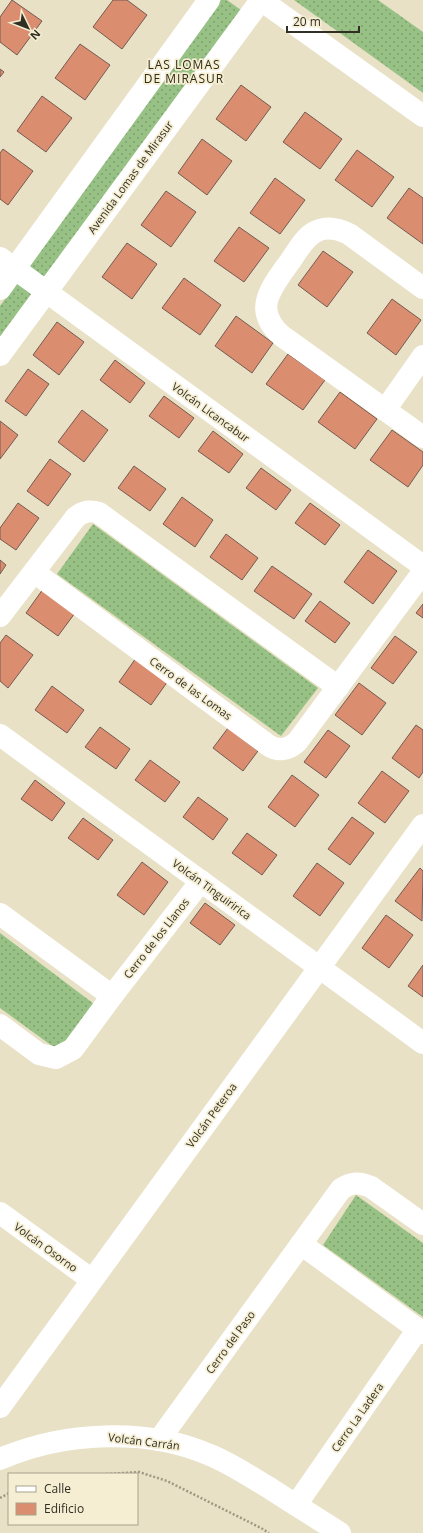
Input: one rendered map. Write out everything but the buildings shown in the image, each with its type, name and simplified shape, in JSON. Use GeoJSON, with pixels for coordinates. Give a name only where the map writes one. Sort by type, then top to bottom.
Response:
{"type":"FeatureCollection","features":[{"type":"Feature","properties":{"kind":"street"},"geometry":{"type":"LineString","coordinates":[[0,289],[7,263],[209,0]]}},
{"type":"Feature","properties":{"kind":"street"},"geometry":{"type":"LineString","coordinates":[[261,0],[423,116]]}},
{"type":"Feature","properties":{"kind":"street","name":"Avenida Lomas de Mirasur"},"geometry":{"type":"LineString","coordinates":[[0,355],[261,0]]}},
{"type":"Feature","properties":{"kind":"street"},"geometry":{"type":"LineString","coordinates":[[423,288],[349,234],[334,228],[317,231],[310,236],[272,286],[268,294],[266,312],[269,322],[275,329],[423,437]]}},
{"type":"Feature","properties":{"kind":"street","name":"Volcán Licancabur"},"geometry":{"type":"LineString","coordinates":[[7,263],[423,566]]}},
{"type":"Feature","properties":{"kind":"street"},"geometry":{"type":"LineString","coordinates":[[385,410],[423,356]]}},
{"type":"Feature","properties":{"kind":"street"},"geometry":{"type":"LineString","coordinates":[[0,616],[76,517],[81,513],[93,511],[99,513],[338,687]]}},
{"type":"Feature","properties":{"kind":"street","name":"Cerro de las Lomas"},"geometry":{"type":"LineString","coordinates":[[34,572],[273,748],[284,749],[291,747],[297,742],[423,572]]}},
{"type":"Feature","properties":{"kind":"street","name":"Volcán Tinguiririca"},"geometry":{"type":"LineString","coordinates":[[0,735],[423,1042]]}},
{"type":"Feature","properties":{"kind":"street","name":"Volcán Peteroa"},"geometry":{"type":"LineString","coordinates":[[0,1406],[423,824]]}},
{"type":"Feature","properties":{"kind":"street","name":"Cerro de los Llanos"},"geometry":{"type":"LineString","coordinates":[[0,1025],[39,1054],[56,1058],[73,1049],[201,881]]}},
{"type":"Feature","properties":{"kind":"street"},"geometry":{"type":"LineString","coordinates":[[0,914],[112,996]]}},
{"type":"Feature","properties":{"kind":"street","name":"Cerro del Paso"},"geometry":{"type":"LineString","coordinates":[[159,1440],[341,1189],[348,1184],[356,1182],[363,1183],[371,1187],[423,1224]]}},
{"type":"Feature","properties":{"kind":"street","name":"Volcán Osorno"},"geometry":{"type":"LineString","coordinates":[[0,1213],[92,1280]]}},
{"type":"Feature","properties":{"kind":"street"},"geometry":{"type":"LineString","coordinates":[[301,1244],[420,1331]]}},
{"type":"Feature","properties":{"kind":"street","name":"Cerro La Ladera"},"geometry":{"type":"LineString","coordinates":[[296,1505],[420,1331]]}},
{"type":"Feature","properties":{"kind":"street","name":"Volcán Carrán"},"geometry":{"type":"LineString","coordinates":[[0,1459],[35,1446],[76,1437],[113,1436],[159,1440],[184,1446],[216,1457],[237,1468],[340,1533]]}},
{"type":"Feature","properties":{"kind":"path"},"geometry":{"type":"LineString","coordinates":[[122,1473],[139,1472],[167,1481],[243,1518],[269,1533]]}},
{"type":"Feature","properties":{"kind":"green space"},"geometry":{"type":"Polygon","coordinates":[[[221,0],[227,0],[241,10],[0,339],[0,306],[221,0]]]}},
{"type":"Feature","properties":{"kind":"green space"},"geometry":{"type":"Polygon","coordinates":[[[294,0],[378,0],[423,32],[423,93],[294,0]]]}},
{"type":"Feature","properties":{"kind":"green space"},"geometry":{"type":"Polygon","coordinates":[[[93,524],[318,688],[281,736],[57,574],[93,524]]]}},
{"type":"Feature","properties":{"kind":"green space"},"geometry":{"type":"Polygon","coordinates":[[[0,933],[94,1004],[59,1051],[0,1008],[0,933]]]}},
{"type":"Feature","properties":{"kind":"green space"},"geometry":{"type":"Polygon","coordinates":[[[356,1195],[423,1243],[423,1317],[323,1245],[356,1195]]]}},
{"type":"Feature","properties":{"kind":"district","name":"LAS LOMAS DE MIRASUR"},"geometry":{"type":"Point","coordinates":[184,71]}}]}
